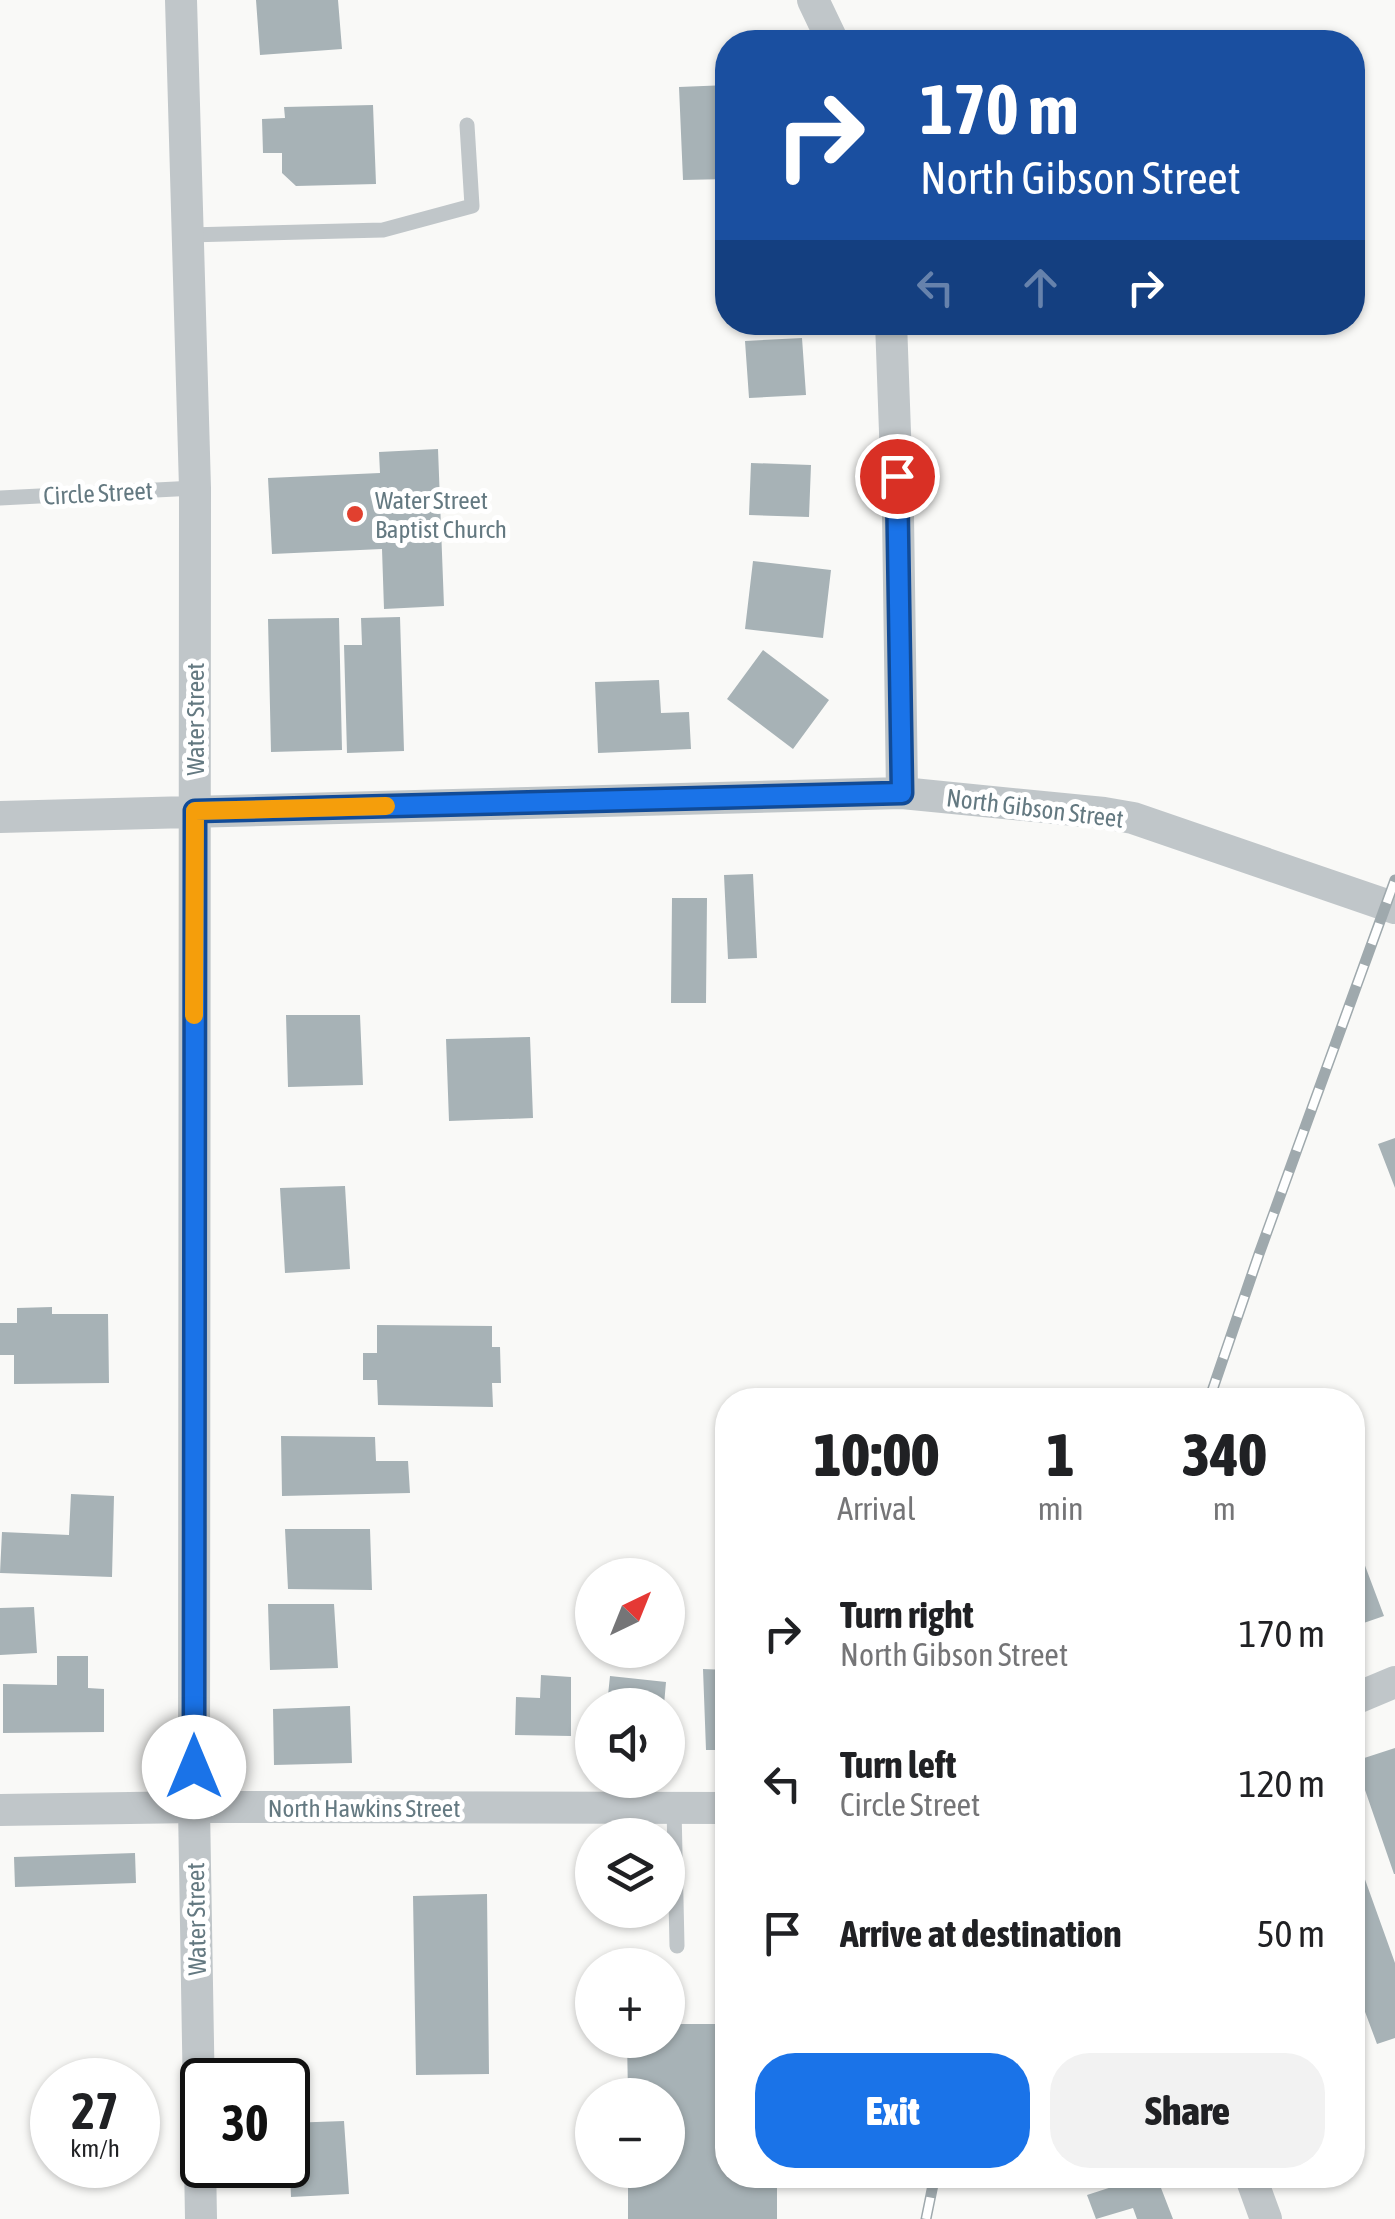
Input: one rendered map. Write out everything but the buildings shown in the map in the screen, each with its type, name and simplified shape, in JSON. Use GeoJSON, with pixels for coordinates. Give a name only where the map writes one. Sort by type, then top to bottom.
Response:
{"type":"FeatureCollection","features":[{"type":"Feature","properties":{"kind":"street","name":"Water Street"},"geometry":{"type":"LineString","coordinates":[[181,0],[196,488],[194,1807],[201,2219]]}},
{"type":"Feature","properties":{"kind":"street"},"geometry":{"type":"LineString","coordinates":[[812,0],[827,30]]}},
{"type":"Feature","properties":{"kind":"street"},"geometry":{"type":"LineString","coordinates":[[891,335],[902,793]]}},
{"type":"Feature","properties":{"kind":"street","name":"North Gibson Street"},"geometry":{"type":"LineString","coordinates":[[0,818],[902,793],[1133,818],[1395,908]]}},
{"type":"Feature","properties":{"kind":"street"},"geometry":{"type":"LineString","coordinates":[[1365,1695],[1395,1682]]}},
{"type":"Feature","properties":{"kind":"street","name":"North Hawkins Street"},"geometry":{"type":"LineString","coordinates":[[0,1810],[715,1808]]}},
{"type":"Feature","properties":{"kind":"street"},"geometry":{"type":"LineString","coordinates":[[1255,2188],[1266,2219]]}},
{"type":"Feature","properties":{"kind":"lane"},"geometry":{"type":"LineString","coordinates":[[188,235],[383,230],[472,206],[466,126]]}},
{"type":"Feature","properties":{"kind":"lane","name":"Circle Street"},"geometry":{"type":"LineString","coordinates":[[0,498],[196,488]]}},
{"type":"Feature","properties":{"kind":"lane"},"geometry":{"type":"LineString","coordinates":[[674,1808],[677,1946]]}},
{"type":"Feature","properties":{"kind":"railway"},"geometry":{"type":"LineString","coordinates":[[1213,1388],[1395,880]]}},
{"type":"Feature","properties":{"kind":"railway"},"geometry":{"type":"LineString","coordinates":[[926,2219],[932,2188]]}},
{"type":"Feature","properties":{"kind":"slow traffic"},"geometry":{"type":"LineString","coordinates":[[194,1015],[195,811],[386,806]]}},
{"type":"Feature","properties":{"kind":"place","name":"Water Street Baptist Church"},"geometry":{"type":"Point","coordinates":[355,514]}},
{"type":"Feature","properties":{"kind":"route"},"geometry":{"type":"LineString","coordinates":[[194,1767],[195,811],[902,793],[897,476]]}}]}
